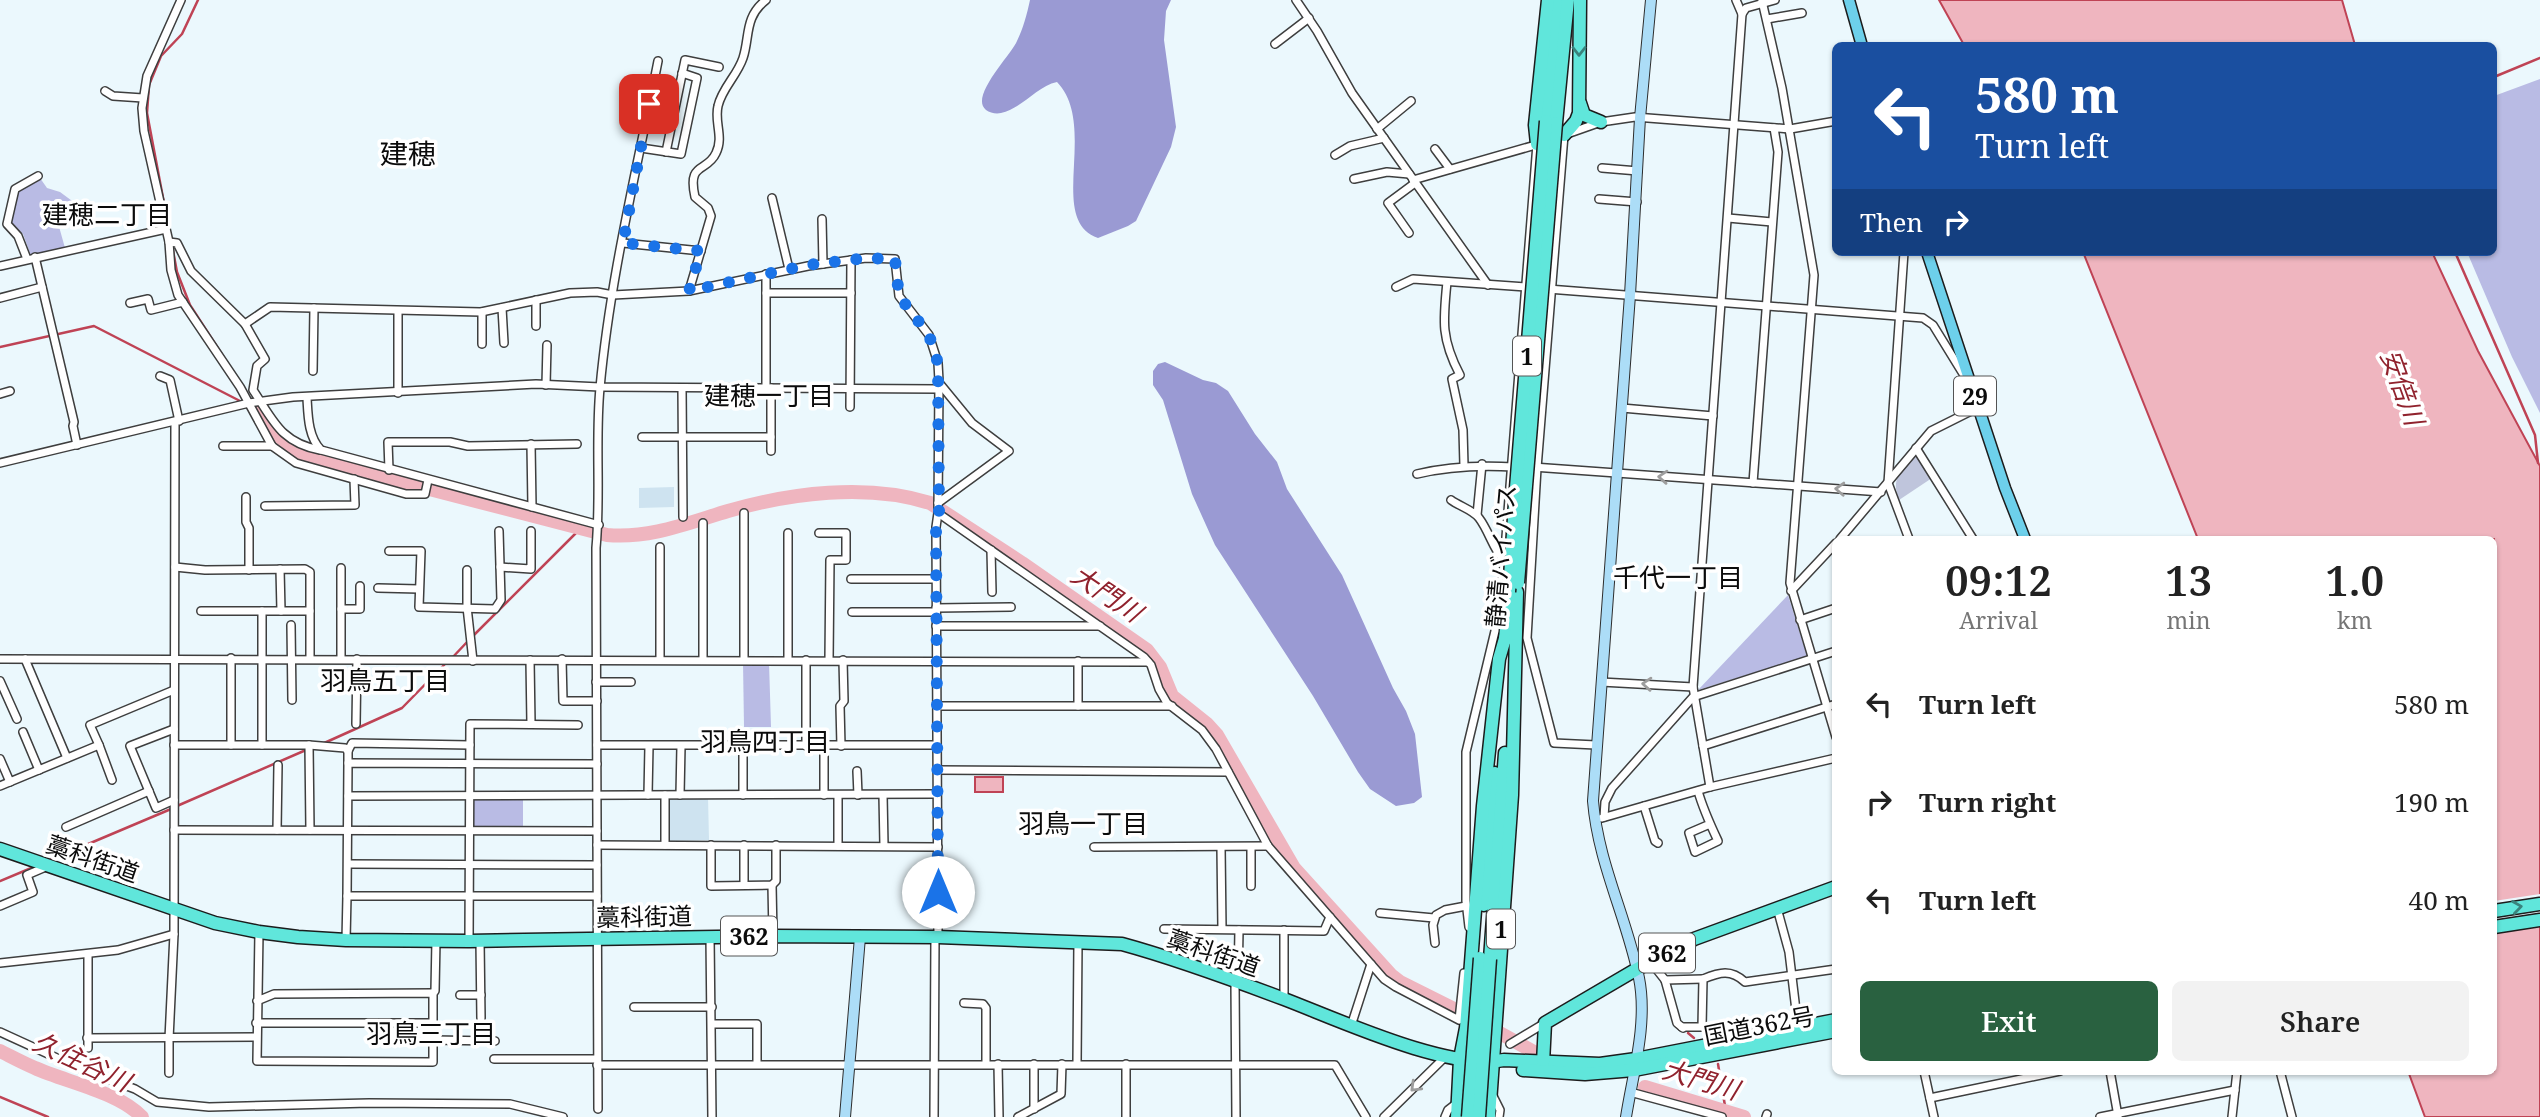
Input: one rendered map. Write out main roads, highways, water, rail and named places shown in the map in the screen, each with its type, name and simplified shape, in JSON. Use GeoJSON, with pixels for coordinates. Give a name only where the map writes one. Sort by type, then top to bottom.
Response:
{"type":"FeatureCollection","features":[{"type":"Feature","properties":{"kind":"highway"},"geometry":{"type":"LineString","coordinates":[[1537,144],[1535,125],[1548,0]]}},
{"type":"Feature","properties":{"kind":"highway","name":"静清バイパス"},"geometry":{"type":"LineString","coordinates":[[1551,122],[1557,0]]}},
{"type":"Feature","properties":{"kind":"highway","name":"静清バイパス"},"geometry":{"type":"LineString","coordinates":[[1468,1117],[1485,958],[1513,592],[1516,488],[1551,122],[1568,0]]}},
{"type":"Feature","properties":{"kind":"highway"},"geometry":{"type":"LineString","coordinates":[[1564,135],[1578,117],[1580,103],[1580,0]]}},
{"type":"Feature","properties":{"kind":"highway"},"geometry":{"type":"LineString","coordinates":[[1580,103],[1584,115],[1601,122]]}},
{"type":"Feature","properties":{"kind":"highway","name":"静清バイパス"},"geometry":{"type":"LineString","coordinates":[[1479,1117],[1485,958],[1506,635],[1513,592]]}},
{"type":"Feature","properties":{"kind":"highway","name":"1"},"geometry":{"type":"LineString","coordinates":[[1489,1117],[1512,795],[1513,592]]}},
{"type":"Feature","properties":{"kind":"highway","name":"1"},"geometry":{"type":"LineString","coordinates":[[1457,1117],[1483,806],[1496,682],[1506,635]]}},
{"type":"Feature","properties":{"kind":"highway","name":"藁科街道"},"geometry":{"type":"LineString","coordinates":[[0,849],[215,923],[259,932],[346,940],[475,941],[773,936],[936,937],[1122,944],[1237,982],[1351,1026],[1445,1057],[1493,1063]]}},
{"type":"Feature","properties":{"kind":"highway","name":"362"},"geometry":{"type":"LineString","coordinates":[[1543,1063],[1545,1023],[1693,939],[1832,888]]}},
{"type":"Feature","properties":{"kind":"highway"},"geometry":{"type":"LineString","coordinates":[[2497,911],[2540,904]]}},
{"type":"Feature","properties":{"kind":"highway"},"geometry":{"type":"LineString","coordinates":[[2497,927],[2540,920]]}},
{"type":"Feature","properties":{"kind":"highway","name":"国道362号"},"geometry":{"type":"LineString","coordinates":[[1493,1063],[1503,1068],[1585,1074],[1832,1021]]}},
{"type":"Feature","properties":{"kind":"highway","name":"国道362号"},"geometry":{"type":"LineString","coordinates":[[1493,1063],[1504,1060],[1635,1064],[1832,1032]]}},
{"type":"Feature","properties":{"kind":"main road"},"geometry":{"type":"LineString","coordinates":[[1849,0],[1861,42]]}},
{"type":"Feature","properties":{"kind":"main road","name":"29"},"geometry":{"type":"LineString","coordinates":[[1928,256],[2005,488],[2024,536]]}},
{"type":"Feature","properties":{"kind":"water"},"geometry":{"type":"Polygon","coordinates":[[[1939,0],[2342,0],[2354,42],[1962,42],[1939,0]]]}},
{"type":"Feature","properties":{"kind":"water","name":"安倍川"},"geometry":{"type":"Polygon","coordinates":[[[2085,256],[2434,256],[2478,351],[2540,466],[2540,1117],[2425,1117],[2409,1075],[2497,1075],[2497,536],[2197,536],[2085,256]]]}},
{"type":"Feature","properties":{"kind":"water"},"geometry":{"type":"Polygon","coordinates":[[[975,777],[1003,777],[1003,792],[975,792],[975,777]]]}},
{"type":"Feature","properties":{"kind":"waterway"},"geometry":{"type":"LineString","coordinates":[[198,0],[182,34],[161,56],[149,85],[147,113],[177,272],[190,305],[223,356]]}},
{"type":"Feature","properties":{"kind":"waterway"},"geometry":{"type":"LineString","coordinates":[[2497,76],[2540,58]]}},
{"type":"Feature","properties":{"kind":"waterway"},"geometry":{"type":"LineString","coordinates":[[2457,256],[2535,435],[2538,463]]}},
{"type":"Feature","properties":{"kind":"waterway"},"geometry":{"type":"LineString","coordinates":[[0,347],[94,326],[242,402]]}},
{"type":"Feature","properties":{"kind":"waterway","name":"大門川"},"geometry":{"type":"LineString","coordinates":[[258,410],[279,436],[306,457],[607,535],[653,532],[752,505],[803,495],[881,493],[930,503],[1147,650],[1160,667],[1172,696],[1217,735],[1294,868],[1391,975],[1458,1011]]}},
{"type":"Feature","properties":{"kind":"waterway"},"geometry":{"type":"LineString","coordinates":[[473,636],[581,528]]}},
{"type":"Feature","properties":{"kind":"waterway"},"geometry":{"type":"LineString","coordinates":[[451,659],[468,641]]}},
{"type":"Feature","properties":{"kind":"waterway"},"geometry":{"type":"LineString","coordinates":[[322,744],[402,708],[446,663]]}},
{"type":"Feature","properties":{"kind":"waterway"},"geometry":{"type":"LineString","coordinates":[[177,806],[306,750]]}},
{"type":"Feature","properties":{"kind":"waterway"},"geometry":{"type":"LineString","coordinates":[[48,861],[171,809]]}},
{"type":"Feature","properties":{"kind":"waterway"},"geometry":{"type":"LineString","coordinates":[[0,881],[36,866]]}},
{"type":"Feature","properties":{"kind":"waterway","name":"大門川"},"geometry":{"type":"LineString","coordinates":[[1498,1032],[1534,1052]]}},
{"type":"Feature","properties":{"kind":"waterway"},"geometry":{"type":"LineString","coordinates":[[1688,1033],[1694,1038]]}},
{"type":"Feature","properties":{"kind":"waterway","name":"久住谷川"},"geometry":{"type":"LineString","coordinates":[[0,1051],[35,1068],[106,1094],[132,1108],[142,1117]]}},
{"type":"Feature","properties":{"kind":"waterway"},"geometry":{"type":"LineString","coordinates":[[1718,1064],[1726,1112]]}},
{"type":"Feature","properties":{"kind":"waterway","name":"大門川"},"geometry":{"type":"LineString","coordinates":[[1645,1087],[1744,1117]]}},
{"type":"Feature","properties":{"kind":"waterway"},"geometry":{"type":"LineString","coordinates":[[0,1097],[48,1117]]}},
{"type":"Feature","properties":{"kind":"district","name":"建穂"},"geometry":{"type":"Point","coordinates":[408,153]}},
{"type":"Feature","properties":{"kind":"district","name":"建穂二丁目"},"geometry":{"type":"Point","coordinates":[107,214]}},
{"type":"Feature","properties":{"kind":"district","name":"建穂一丁目"},"geometry":{"type":"Point","coordinates":[769,395]}},
{"type":"Feature","properties":{"kind":"district","name":"千代一丁目"},"geometry":{"type":"Point","coordinates":[1678,577]}},
{"type":"Feature","properties":{"kind":"district","name":"羽鳥五丁目"},"geometry":{"type":"Point","coordinates":[385,680]}},
{"type":"Feature","properties":{"kind":"district","name":"羽鳥四丁目"},"geometry":{"type":"Point","coordinates":[765,741]}},
{"type":"Feature","properties":{"kind":"district","name":"羽鳥一丁目"},"geometry":{"type":"Point","coordinates":[1083,823]}},
{"type":"Feature","properties":{"kind":"district","name":"羽鳥三丁目"},"geometry":{"type":"Point","coordinates":[431,1033]}}]}
